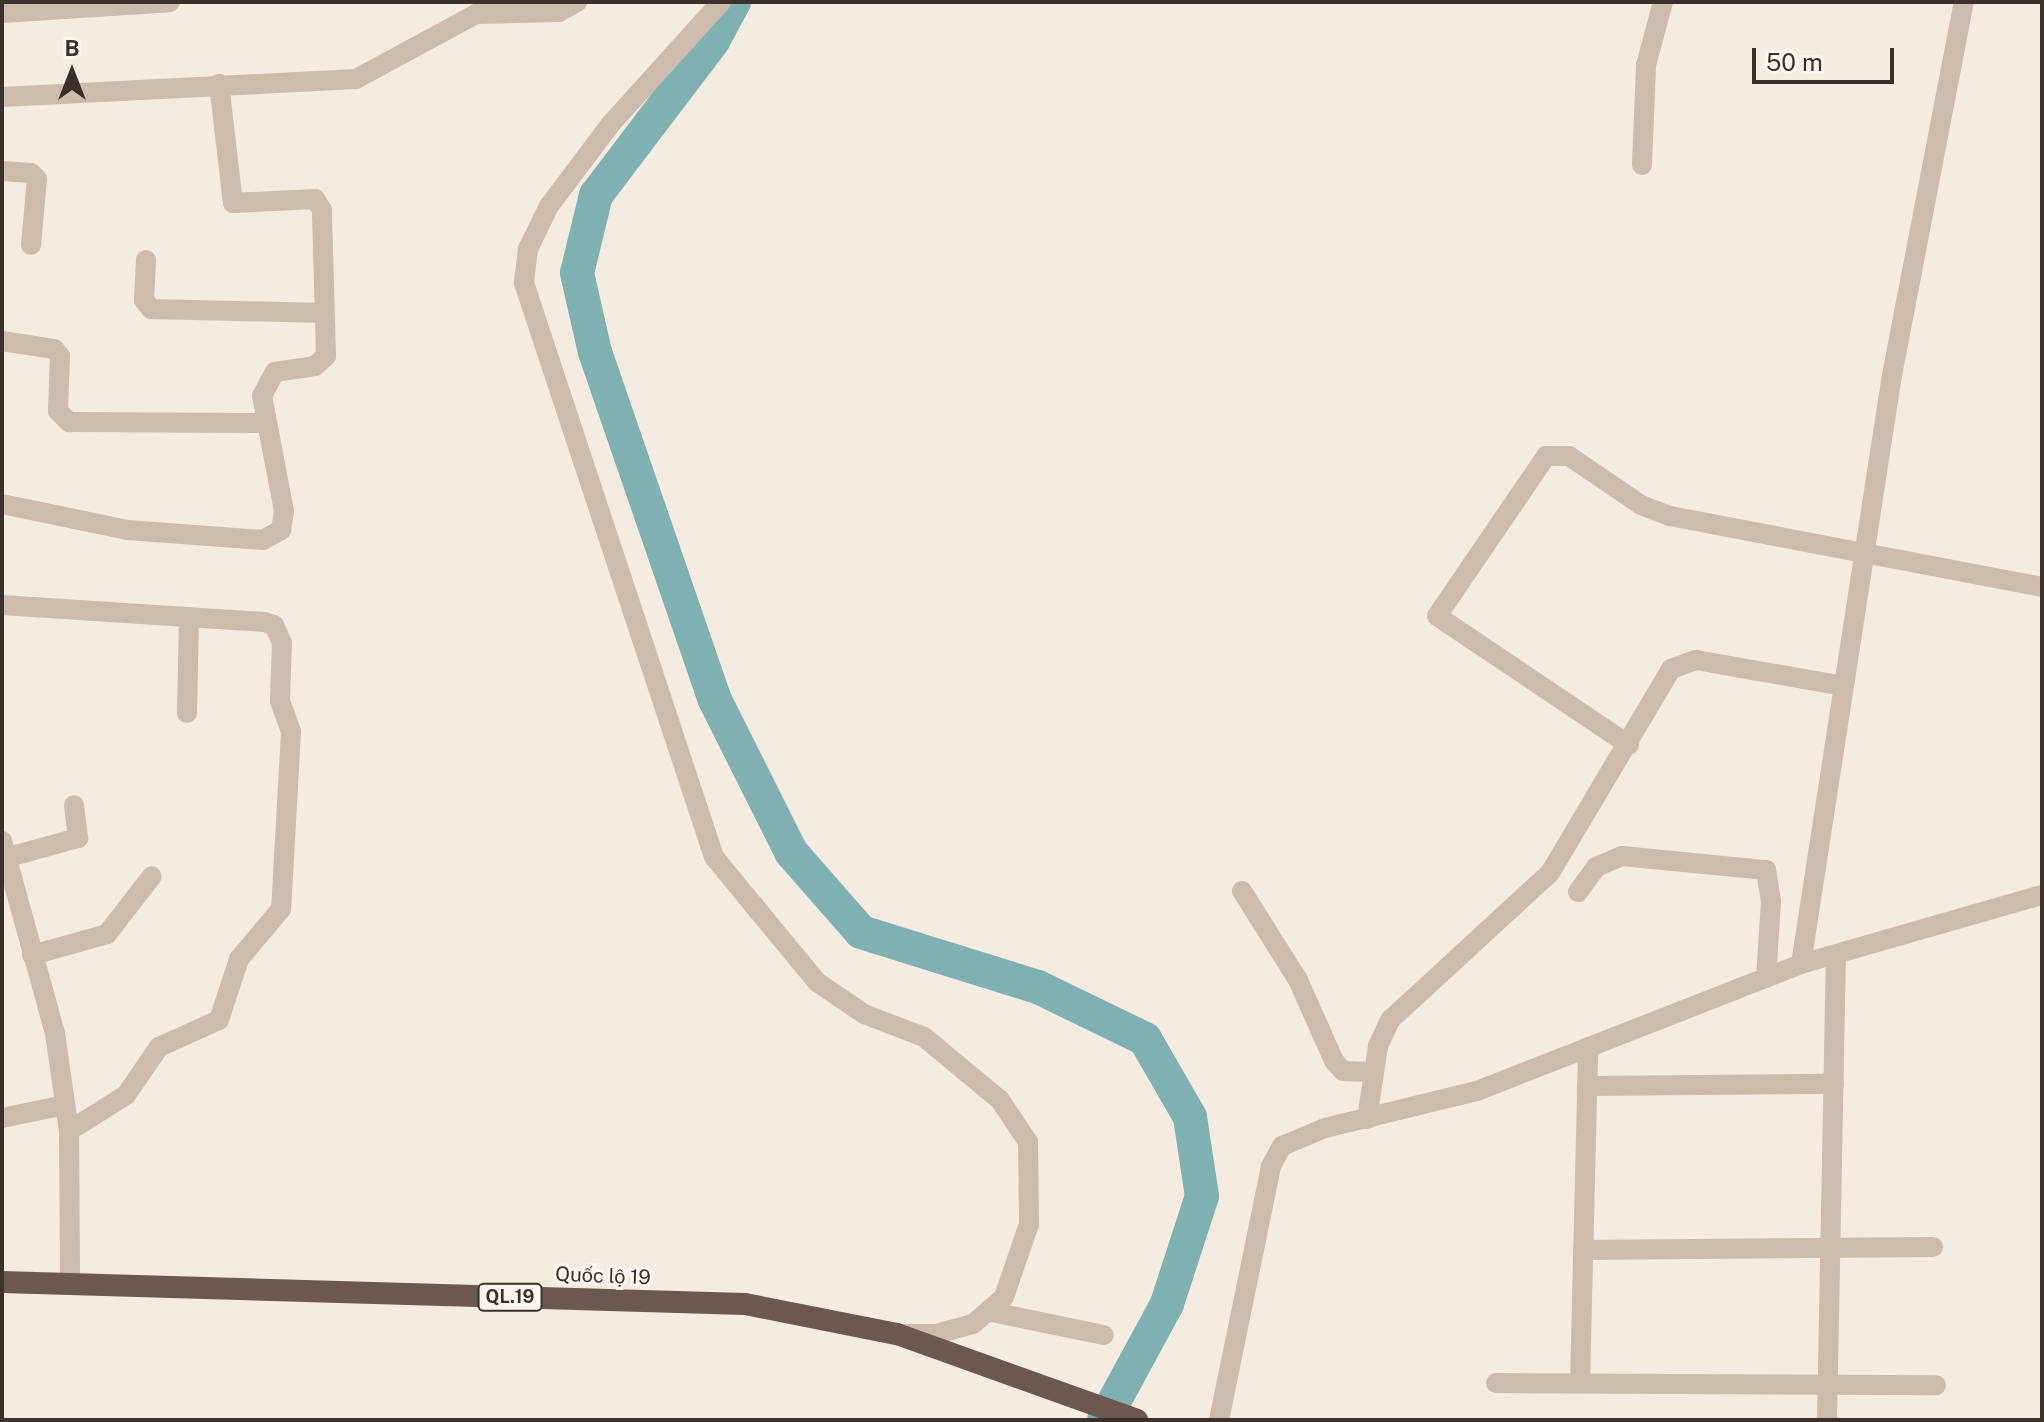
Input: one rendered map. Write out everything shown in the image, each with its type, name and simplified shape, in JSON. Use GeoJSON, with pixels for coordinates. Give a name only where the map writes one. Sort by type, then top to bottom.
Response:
{"type":"FeatureCollection","features":[{"type":"Feature","properties":{"kind":"highway","name":"Quốc lộ 19"},"geometry":{"type":"LineString","coordinates":[[2,1282],[745,1304],[897,1334],[1010,1369],[1137,1420]]}},
{"type":"Feature","properties":{"kind":"street"},"geometry":{"type":"LineString","coordinates":[[2,13],[170,2]]}},
{"type":"Feature","properties":{"kind":"street"},"geometry":{"type":"LineString","coordinates":[[2,97],[356,79],[476,14],[559,12],[577,2]]}},
{"type":"Feature","properties":{"kind":"street"},"geometry":{"type":"LineString","coordinates":[[721,2],[610,125],[549,206],[528,249],[524,283],[714,857],[774,938],[817,982],[864,1014],[924,1037],[1000,1100],[1022,1128],[1030,1160],[1029,1224],[1015,1275],[992,1312],[956,1330],[897,1334]]}},
{"type":"Feature","properties":{"kind":"street"},"geometry":{"type":"LineString","coordinates":[[1642,165],[1646,65],[1663,2]]}},
{"type":"Feature","properties":{"kind":"street"},"geometry":{"type":"LineString","coordinates":[[1801,964],[1863,552],[1964,2]]}},
{"type":"Feature","properties":{"kind":"street"},"geometry":{"type":"LineString","coordinates":[[2,504],[127,530],[273,539],[284,511],[262,396],[268,377],[315,366],[326,356],[322,210],[315,199],[233,203],[219,84]]}},
{"type":"Feature","properties":{"kind":"street"},"geometry":{"type":"LineString","coordinates":[[2,171],[31,173],[37,179],[31,245]]}},
{"type":"Feature","properties":{"kind":"street"},"geometry":{"type":"LineString","coordinates":[[146,260],[144,300],[151,309],[324,313]]}},
{"type":"Feature","properties":{"kind":"street"},"geometry":{"type":"LineString","coordinates":[[2,341],[54,349],[60,356],[58,411],[69,422],[267,423]]}},
{"type":"Feature","properties":{"kind":"street"},"geometry":{"type":"LineString","coordinates":[[1629,745],[1437,616],[1537,462],[1569,456],[1654,511],[2042,587]]}},
{"type":"Feature","properties":{"kind":"street"},"geometry":{"type":"LineString","coordinates":[[2,605],[264,622],[279,632],[280,701],[291,732],[281,909],[239,959],[219,1020],[159,1047],[126,1095],[69,1131]]}},
{"type":"Feature","properties":{"kind":"street"},"geometry":{"type":"LineString","coordinates":[[187,713],[189,617]]}},
{"type":"Feature","properties":{"kind":"street"},"geometry":{"type":"LineString","coordinates":[[1367,1119],[1372,1072],[1390,1020],[1550,873],[1629,745],[1671,669],[1687,661],[1843,686]]}},
{"type":"Feature","properties":{"kind":"street"},"geometry":{"type":"LineString","coordinates":[[70,1282],[69,1131],[55,1033],[32,955],[8,898],[4,850],[78,838],[74,805]]}},
{"type":"Feature","properties":{"kind":"street"},"geometry":{"type":"LineString","coordinates":[[1578,892],[1596,867],[1622,856],[1766,870],[1771,902],[1766,978]]}},
{"type":"Feature","properties":{"kind":"street"},"geometry":{"type":"LineString","coordinates":[[32,955],[107,934],[152,876]]}},
{"type":"Feature","properties":{"kind":"street"},"geometry":{"type":"LineString","coordinates":[[1242,891],[1298,980],[1334,1061],[1343,1071],[1372,1072]]}},
{"type":"Feature","properties":{"kind":"street"},"geometry":{"type":"LineString","coordinates":[[1219,1420],[1276,1155],[1307,1134],[1450,1100],[1801,964],[2042,895]]}},
{"type":"Feature","properties":{"kind":"street"},"geometry":{"type":"LineString","coordinates":[[1827,1420],[1836,955]]}},
{"type":"Feature","properties":{"kind":"street"},"geometry":{"type":"LineString","coordinates":[[1580,1383],[1588,1047]]}},
{"type":"Feature","properties":{"kind":"street"},"geometry":{"type":"LineString","coordinates":[[1587,1086],[1834,1084]]}},
{"type":"Feature","properties":{"kind":"street"},"geometry":{"type":"LineString","coordinates":[[2,1118],[65,1105]]}},
{"type":"Feature","properties":{"kind":"street"},"geometry":{"type":"LineString","coordinates":[[1583,1250],[1933,1247]]}},
{"type":"Feature","properties":{"kind":"street"},"geometry":{"type":"LineString","coordinates":[[992,1312],[1104,1335]]}},
{"type":"Feature","properties":{"kind":"street"},"geometry":{"type":"LineString","coordinates":[[1496,1383],[1936,1385]]}},
{"type":"Feature","properties":{"kind":"waterway"},"geometry":{"type":"LineString","coordinates":[[734,2],[713,41],[596,195],[577,273],[595,352],[715,700],[791,852],[861,932],[1038,987],[1145,1039],[1190,1117],[1202,1196],[1167,1304],[1104,1420]]}}]}
